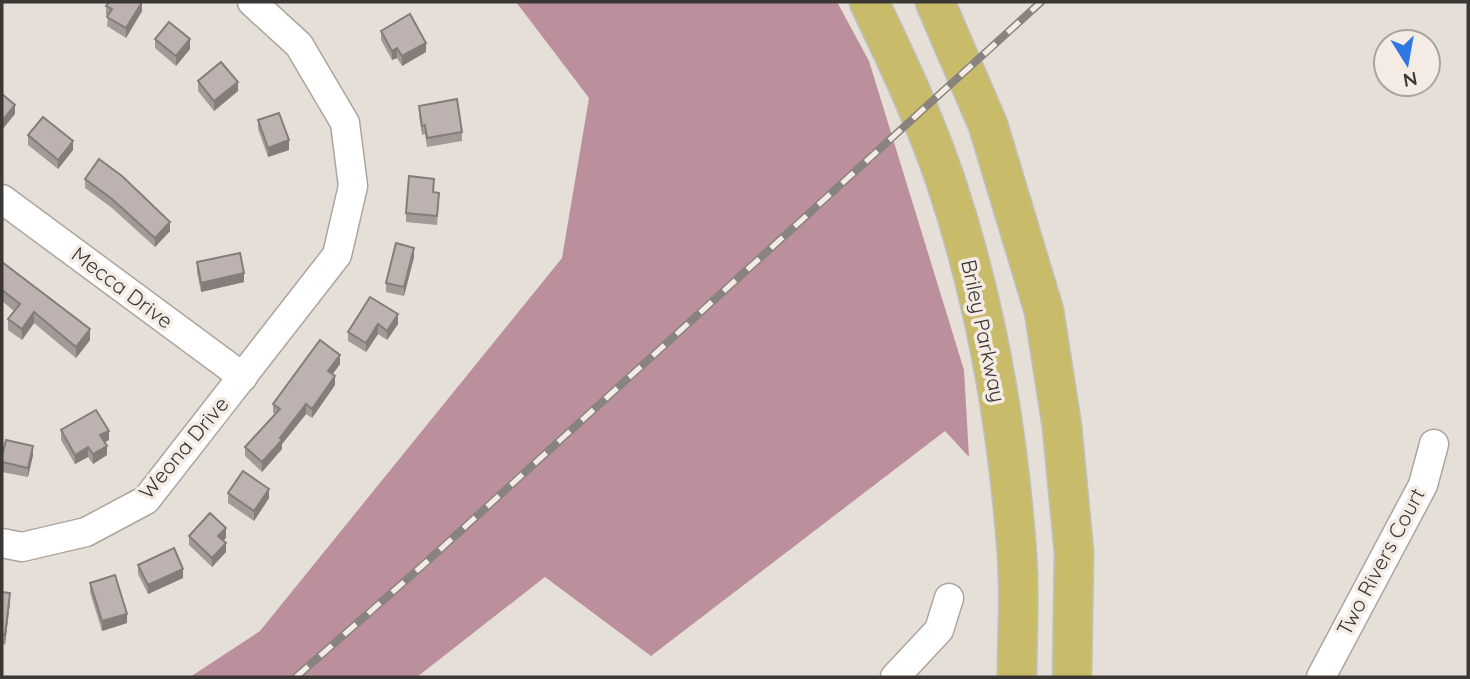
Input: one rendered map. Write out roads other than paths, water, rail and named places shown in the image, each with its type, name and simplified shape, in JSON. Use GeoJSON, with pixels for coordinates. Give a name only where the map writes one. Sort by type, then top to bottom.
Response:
{"type":"FeatureCollection","features":[{"type":"Feature","properties":{"kind":"highway","name":"Briley Parkway"},"geometry":{"type":"LineString","coordinates":[[869,2],[904,75],[946,182],[979,299],[1004,430],[1016,545],[1017,677]]}},
{"type":"Feature","properties":{"kind":"highway"},"geometry":{"type":"LineString","coordinates":[[935,2],[988,124],[1044,311],[1062,427],[1074,552],[1072,677]]}},
{"type":"Feature","properties":{"kind":"street","name":"Weona Drive"},"geometry":{"type":"LineString","coordinates":[[2,543],[22,547],[86,532],[146,499],[337,255],[353,186],[345,122],[299,45],[252,2]]}},
{"type":"Feature","properties":{"kind":"street","name":"Mecca Drive"},"geometry":{"type":"LineString","coordinates":[[2,199],[243,377]]}},
{"type":"Feature","properties":{"kind":"street","name":"Two Rivers Court"},"geometry":{"type":"LineString","coordinates":[[1321,677],[1423,485],[1434,444]]}},
{"type":"Feature","properties":{"kind":"street"},"geometry":{"type":"LineString","coordinates":[[895,677],[939,630],[949,598]]}},
{"type":"Feature","properties":{"kind":"railway"},"geometry":{"type":"LineString","coordinates":[[296,677],[422,566],[1041,2]]}}]}
